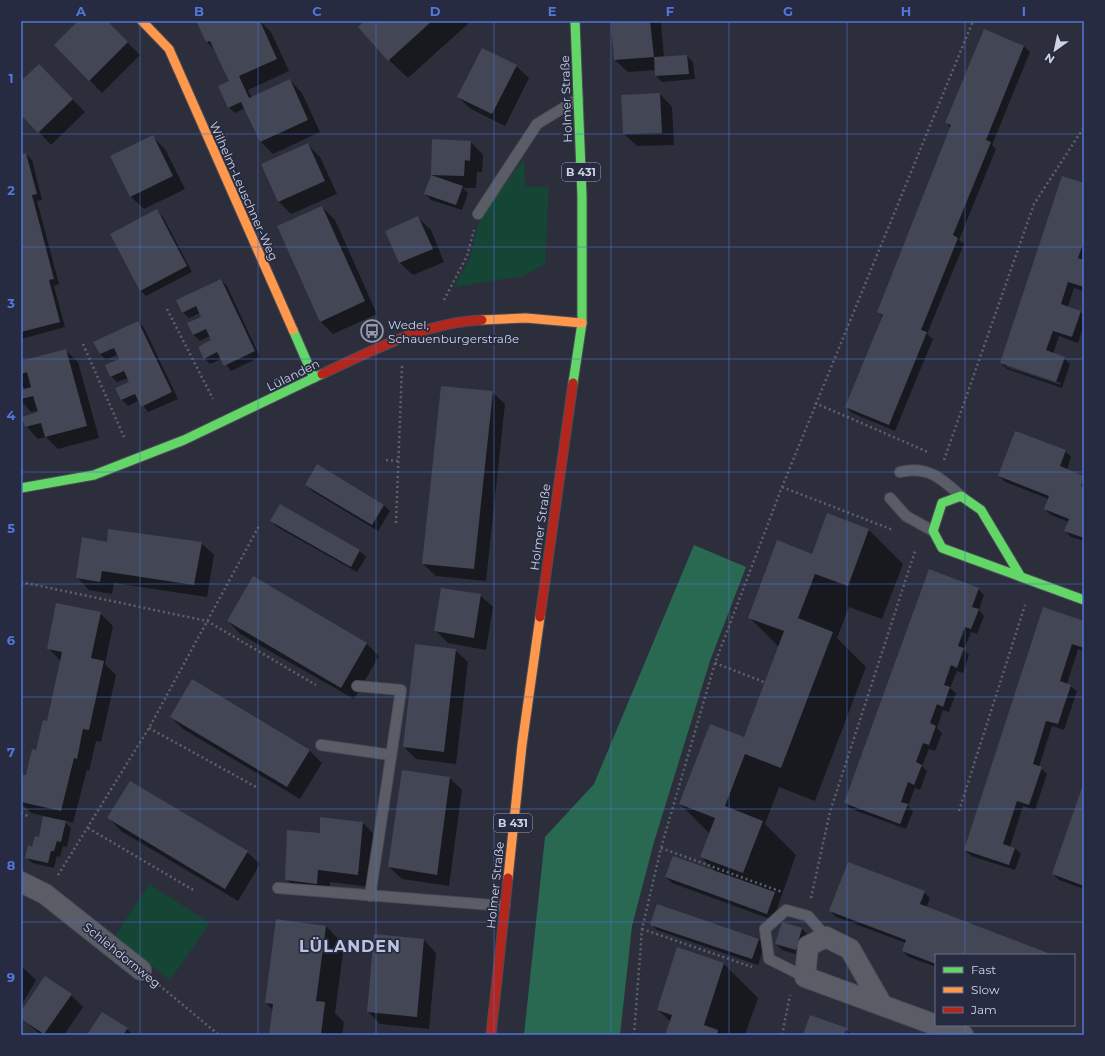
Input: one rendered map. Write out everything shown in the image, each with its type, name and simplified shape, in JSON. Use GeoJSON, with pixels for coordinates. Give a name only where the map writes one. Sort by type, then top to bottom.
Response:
{"type":"FeatureCollection","features":[{"type":"Feature","properties":{"kind":"street","name":"Wilhelm-Leuschner-Weg"},"geometry":{"type":"LineString","coordinates":[[142,21],[169,49],[314,378]]}},
{"type":"Feature","properties":{"kind":"street","name":"Holmer Straße"},"geometry":{"type":"LineString","coordinates":[[491,1035],[522,745],[582,323],[582,196],[575,21]]}},
{"type":"Feature","properties":{"kind":"street","name":"Lülanden"},"geometry":{"type":"LineString","coordinates":[[21,488],[94,475],[134,460],[184,440],[364,354],[428,329],[472,320],[526,318],[582,323]]}},
{"type":"Feature","properties":{"kind":"street"},"geometry":{"type":"LineString","coordinates":[[1021,577],[981,510],[961,496],[942,504],[933,531],[942,548],[1033,582],[1084,600]]}},
{"type":"Feature","properties":{"kind":"street","name":"Schlehdornweg"},"geometry":{"type":"LineString","coordinates":[[21,882],[46,894],[142,970]]}},
{"type":"Feature","properties":{"kind":"street"},"geometry":{"type":"LineString","coordinates":[[882,1005],[850,949],[826,937],[808,946],[800,975],[935,1025]]}},
{"type":"Feature","properties":{"kind":"street"},"geometry":{"type":"LineString","coordinates":[[939,1026],[963,1035]]}},
{"type":"Feature","properties":{"kind":"lane"},"geometry":{"type":"LineString","coordinates":[[478,214],[537,124],[578,98]]}},
{"type":"Feature","properties":{"kind":"lane"},"geometry":{"type":"LineString","coordinates":[[900,472],[914,469],[939,476],[961,496]]}},
{"type":"Feature","properties":{"kind":"lane"},"geometry":{"type":"LineString","coordinates":[[890,498],[906,516],[933,531]]}},
{"type":"Feature","properties":{"kind":"lane"},"geometry":{"type":"LineString","coordinates":[[357,686],[401,690],[370,896]]}},
{"type":"Feature","properties":{"kind":"lane"},"geometry":{"type":"LineString","coordinates":[[321,745],[391,755]]}},
{"type":"Feature","properties":{"kind":"lane"},"geometry":{"type":"LineString","coordinates":[[278,888],[505,906]]}},
{"type":"Feature","properties":{"kind":"lane"},"geometry":{"type":"LineString","coordinates":[[800,975],[769,959],[765,929],[786,910],[808,916],[826,937]]}},
{"type":"Feature","properties":{"kind":"path"},"geometry":{"type":"LineString","coordinates":[[634,1035],[642,929],[661,848],[715,663],[815,403],[973,21]]}},
{"type":"Feature","properties":{"kind":"path"},"geometry":{"type":"LineString","coordinates":[[939,476],[1034,204],[1084,127]]}},
{"type":"Feature","properties":{"kind":"path"},"geometry":{"type":"LineString","coordinates":[[428,329],[467,256],[478,214]]}},
{"type":"Feature","properties":{"kind":"path"},"geometry":{"type":"LineString","coordinates":[[167,309],[224,421]]}},
{"type":"Feature","properties":{"kind":"path"},"geometry":{"type":"LineString","coordinates":[[396,523],[403,339]]}},
{"type":"Feature","properties":{"kind":"path"},"geometry":{"type":"LineString","coordinates":[[83,344],[134,460]]}},
{"type":"Feature","properties":{"kind":"path"},"geometry":{"type":"LineString","coordinates":[[815,403],[930,453]]}},
{"type":"Feature","properties":{"kind":"path"},"geometry":{"type":"LineString","coordinates":[[938,456],[945,459]]}},
{"type":"Feature","properties":{"kind":"path"},"geometry":{"type":"LineString","coordinates":[[386,460],[398,461]]}},
{"type":"Feature","properties":{"kind":"path"},"geometry":{"type":"LineString","coordinates":[[782,487],[897,531]]}},
{"type":"Feature","properties":{"kind":"path"},"geometry":{"type":"LineString","coordinates":[[46,894],[149,728],[259,526]]}},
{"type":"Feature","properties":{"kind":"path"},"geometry":{"type":"LineString","coordinates":[[808,916],[830,812],[923,526]]}},
{"type":"Feature","properties":{"kind":"path"},"geometry":{"type":"LineString","coordinates":[[21,582],[207,621],[316,684]]}},
{"type":"Feature","properties":{"kind":"path"},"geometry":{"type":"LineString","coordinates":[[959,812],[1033,582]]}},
{"type":"Feature","properties":{"kind":"path"},"geometry":{"type":"LineString","coordinates":[[715,663],[764,682]]}},
{"type":"Feature","properties":{"kind":"path"},"geometry":{"type":"LineString","coordinates":[[149,728],[256,787]]}},
{"type":"Feature","properties":{"kind":"path"},"geometry":{"type":"LineString","coordinates":[[21,813],[28,816]]}},
{"type":"Feature","properties":{"kind":"path"},"geometry":{"type":"LineString","coordinates":[[88,828],[195,891]]}},
{"type":"Feature","properties":{"kind":"path"},"geometry":{"type":"LineString","coordinates":[[661,848],[783,892]]}},
{"type":"Feature","properties":{"kind":"path"},"geometry":{"type":"LineString","coordinates":[[642,929],[753,967]]}},
{"type":"Feature","properties":{"kind":"path","name":"Schlehdornweg"},"geometry":{"type":"LineString","coordinates":[[142,970],[219,1035]]}},
{"type":"Feature","properties":{"kind":"path"},"geometry":{"type":"LineString","coordinates":[[782,1035],[800,975]]}},
{"type":"Feature","properties":{"kind":"green space"},"geometry":{"type":"Polygon","coordinates":[[[524,158],[525,187],[549,187],[545,264],[523,276],[454,287],[470,258],[479,221],[524,158]]]}},
{"type":"Feature","properties":{"kind":"green space"},"geometry":{"type":"Polygon","coordinates":[[[694,545],[746,567],[710,661],[654,842],[632,926],[620,1035],[524,1035],[545,837],[594,784],[694,545]]]}},
{"type":"Feature","properties":{"kind":"green space"},"geometry":{"type":"Polygon","coordinates":[[[149,884],[210,923],[170,980],[115,936],[149,884]]]}},
{"type":"Feature","properties":{"kind":"building"},"geometry":{"type":"Polygon","coordinates":[[[78,21],[107,21],[128,42],[89,81],[54,45],[78,21]]]}},
{"type":"Feature","properties":{"kind":"building"},"geometry":{"type":"Polygon","coordinates":[[[196,21],[260,21],[277,59],[239,76],[249,98],[290,79],[308,120],[260,142],[241,102],[228,108],[218,86],[229,81],[210,41],[206,42],[196,21]]]}},
{"type":"Feature","properties":{"kind":"building"},"geometry":{"type":"Polygon","coordinates":[[[364,21],[432,21],[388,61],[358,27],[364,21]]]}},
{"type":"Feature","properties":{"kind":"building"},"geometry":{"type":"Polygon","coordinates":[[[611,21],[650,21],[654,57],[614,60],[611,21]]]}},
{"type":"Feature","properties":{"kind":"building"},"geometry":{"type":"Polygon","coordinates":[[[984,29],[1024,46],[986,140],[991,142],[953,235],[958,238],[921,330],[927,332],[889,425],[845,407],[883,315],[877,312],[951,125],[945,123],[984,29]]]}},
{"type":"Feature","properties":{"kind":"building"},"geometry":{"type":"Polygon","coordinates":[[[482,48],[517,65],[492,114],[457,97],[482,48]]]}},
{"type":"Feature","properties":{"kind":"building"},"geometry":{"type":"Polygon","coordinates":[[[687,55],[689,74],[655,76],[654,57],[687,55]]]}},
{"type":"Feature","properties":{"kind":"building"},"geometry":{"type":"Polygon","coordinates":[[[39,64],[73,99],[38,133],[21,115],[21,81],[39,64]]]}},
{"type":"Feature","properties":{"kind":"building"},"geometry":{"type":"Polygon","coordinates":[[[660,93],[662,133],[623,134],[621,95],[660,93]]]}},
{"type":"Feature","properties":{"kind":"building"},"geometry":{"type":"Polygon","coordinates":[[[153,135],[173,176],[130,197],[110,156],[153,135]]]}},
{"type":"Feature","properties":{"kind":"building"},"geometry":{"type":"Polygon","coordinates":[[[432,139],[471,141],[470,161],[465,160],[464,176],[431,175],[432,139]]]}},
{"type":"Feature","properties":{"kind":"building"},"geometry":{"type":"Polygon","coordinates":[[[308,143],[325,181],[278,202],[261,164],[308,143]]]}},
{"type":"Feature","properties":{"kind":"building"},"geometry":{"type":"Polygon","coordinates":[[[26,153],[37,194],[32,195],[54,279],[49,280],[60,322],[21,332],[21,154],[26,153]]]}},
{"type":"Feature","properties":{"kind":"building"},"geometry":{"type":"Polygon","coordinates":[[[431,175],[463,186],[456,205],[424,194],[431,175]]]}},
{"type":"Feature","properties":{"kind":"building"},"geometry":{"type":"Polygon","coordinates":[[[1062,176],[1084,183],[1084,241],[1078,258],[1084,260],[1084,287],[1068,282],[1061,304],[1081,311],[1072,337],[1053,331],[1046,350],[1065,357],[1056,382],[1000,363],[1062,176]]]}},
{"type":"Feature","properties":{"kind":"building"},"geometry":{"type":"Polygon","coordinates":[[[322,206],[365,301],[320,322],[277,226],[322,206]]]}},
{"type":"Feature","properties":{"kind":"building"},"geometry":{"type":"Polygon","coordinates":[[[157,209],[187,266],[140,291],[110,234],[157,209]]]}},
{"type":"Feature","properties":{"kind":"building"},"geometry":{"type":"Polygon","coordinates":[[[418,216],[433,249],[399,263],[385,231],[418,216]]]}},
{"type":"Feature","properties":{"kind":"building"},"geometry":{"type":"Polygon","coordinates":[[[221,279],[255,351],[224,366],[217,352],[204,359],[198,347],[211,340],[206,329],[193,335],[187,323],[201,317],[196,306],[182,313],[176,300],[221,279]]]}},
{"type":"Feature","properties":{"kind":"building"},"geometry":{"type":"Polygon","coordinates":[[[138,321],[172,392],[141,407],[135,394],[121,400],[115,388],[129,382],[124,371],[110,377],[105,365],[119,359],[114,348],[100,354],[93,342],[138,321]]]}},
{"type":"Feature","properties":{"kind":"building"},"geometry":{"type":"Polygon","coordinates":[[[66,349],[87,426],[45,437],[41,423],[25,427],[22,417],[38,412],[33,396],[21,399],[21,390],[31,387],[27,372],[21,374],[21,361],[66,349]]]}},
{"type":"Feature","properties":{"kind":"building"},"geometry":{"type":"Polygon","coordinates":[[[441,386],[493,391],[474,569],[422,564],[441,386]]]}},
{"type":"Feature","properties":{"kind":"building"},"geometry":{"type":"Polygon","coordinates":[[[1015,431],[1066,450],[1060,466],[1084,476],[1081,486],[1084,487],[1084,538],[1064,531],[1069,519],[1044,509],[1049,496],[998,476],[1015,431]]]}},
{"type":"Feature","properties":{"kind":"building"},"geometry":{"type":"Polygon","coordinates":[[[317,464],[384,505],[372,525],[305,485],[317,464]]]}},
{"type":"Feature","properties":{"kind":"building"},"geometry":{"type":"Polygon","coordinates":[[[280,504],[360,550],[351,567],[270,521],[280,504]]]}},
{"type":"Feature","properties":{"kind":"building"},"geometry":{"type":"Polygon","coordinates":[[[827,513],[869,529],[848,586],[815,574],[798,618],[833,632],[781,768],[745,754],[725,806],[763,821],[743,873],[700,857],[715,818],[679,804],[710,724],[744,737],[784,631],[748,618],[777,540],[812,554],[827,513]]]}},
{"type":"Feature","properties":{"kind":"building"},"geometry":{"type":"Polygon","coordinates":[[[108,529],[202,542],[194,585],[102,571],[100,582],[76,578],[82,537],[107,542],[108,529]]]}},
{"type":"Feature","properties":{"kind":"building"},"geometry":{"type":"Polygon","coordinates":[[[929,569],[979,588],[972,607],[979,609],[971,629],[965,627],[958,646],[964,648],[957,668],[951,665],[944,685],[950,687],[943,707],[937,704],[930,723],[936,726],[929,745],[923,743],[916,762],[922,765],[914,785],[908,782],[901,802],[908,804],[900,824],[844,803],[929,569]]]}},
{"type":"Feature","properties":{"kind":"building"},"geometry":{"type":"Polygon","coordinates":[[[253,576],[367,643],[341,688],[227,621],[253,576]]]}},
{"type":"Feature","properties":{"kind":"building"},"geometry":{"type":"Polygon","coordinates":[[[441,588],[481,594],[474,638],[434,631],[441,588]]]}},
{"type":"Feature","properties":{"kind":"building"},"geometry":{"type":"Polygon","coordinates":[[[56,603],[101,612],[91,658],[104,661],[89,730],[83,729],[77,759],[74,758],[61,811],[21,802],[23,775],[26,775],[32,749],[36,750],[43,720],[47,721],[62,652],[47,649],[56,603]]]}},
{"type":"Feature","properties":{"kind":"building"},"geometry":{"type":"Polygon","coordinates":[[[1043,607],[1084,621],[1084,648],[1072,644],[1060,681],[1071,685],[1058,724],[1046,721],[1033,764],[1042,767],[1029,805],[1017,801],[1003,844],[1015,848],[1009,865],[964,850],[1043,607]]]}},
{"type":"Feature","properties":{"kind":"building"},"geometry":{"type":"Polygon","coordinates":[[[415,644],[456,649],[444,752],[403,747],[415,644]]]}},
{"type":"Feature","properties":{"kind":"building"},"geometry":{"type":"Polygon","coordinates":[[[192,679],[310,750],[287,787],[170,717],[192,679]]]}},
{"type":"Feature","properties":{"kind":"building"},"geometry":{"type":"Polygon","coordinates":[[[402,770],[450,777],[437,875],[388,867],[402,770]]]}},
{"type":"Feature","properties":{"kind":"building"},"geometry":{"type":"Polygon","coordinates":[[[130,781],[248,851],[225,889],[107,818],[130,781]]]}},
{"type":"Feature","properties":{"kind":"building"},"geometry":{"type":"Polygon","coordinates":[[[1084,782],[1084,886],[1052,874],[1084,782]]]}},
{"type":"Feature","properties":{"kind":"building"},"geometry":{"type":"Polygon","coordinates":[[[43,816],[66,821],[61,842],[57,841],[54,851],[51,851],[48,863],[25,858],[28,845],[32,847],[35,836],[39,837],[43,816]]]}},
{"type":"Feature","properties":{"kind":"building"},"geometry":{"type":"Polygon","coordinates":[[[320,817],[363,822],[358,875],[318,870],[317,884],[285,880],[287,830],[320,833],[320,817]]]}},
{"type":"Feature","properties":{"kind":"building"},"geometry":{"type":"Polygon","coordinates":[[[673,856],[775,892],[767,914],[665,877],[673,856]]]}},
{"type":"Feature","properties":{"kind":"building"},"geometry":{"type":"Polygon","coordinates":[[[848,862],[925,891],[920,904],[1050,954],[935,954],[935,964],[902,951],[906,940],[829,911],[848,862]]]}},
{"type":"Feature","properties":{"kind":"building"},"geometry":{"type":"Polygon","coordinates":[[[657,904],[759,939],[752,959],[650,925],[657,904]]]}},
{"type":"Feature","properties":{"kind":"building"},"geometry":{"type":"Polygon","coordinates":[[[276,919],[326,926],[316,1001],[325,1002],[321,1035],[269,1035],[273,1004],[265,1003],[276,919]]]}},
{"type":"Feature","properties":{"kind":"building"},"geometry":{"type":"Polygon","coordinates":[[[782,922],[802,928],[796,950],[775,944],[782,922]]]}},
{"type":"Feature","properties":{"kind":"building"},"geometry":{"type":"Polygon","coordinates":[[[374,934],[424,939],[417,1017],[367,1012],[374,934]]]}},
{"type":"Feature","properties":{"kind":"building"},"geometry":{"type":"Polygon","coordinates":[[[677,947],[724,963],[704,1025],[718,1030],[717,1035],[665,1035],[672,1015],[657,1010],[677,947]]]}},
{"type":"Feature","properties":{"kind":"building"},"geometry":{"type":"Polygon","coordinates":[[[45,976],[72,994],[44,1034],[21,1019],[21,1011],[45,976]]]}},
{"type":"Feature","properties":{"kind":"building"},"geometry":{"type":"Polygon","coordinates":[[[102,1012],[128,1028],[123,1035],[87,1035],[102,1012]]]}},
{"type":"Feature","properties":{"kind":"building"},"geometry":{"type":"Polygon","coordinates":[[[810,1015],[847,1028],[844,1035],[803,1035],[810,1015]]]}},
{"type":"Feature","properties":{"kind":"traffic: fast"},"geometry":{"type":"LineString","coordinates":[[573,383],[582,323],[582,196],[575,21]]}},
{"type":"Feature","properties":{"kind":"traffic: fast"},"geometry":{"type":"LineString","coordinates":[[293,330],[314,378]]}},
{"type":"Feature","properties":{"kind":"traffic: fast"},"geometry":{"type":"LineString","coordinates":[[21,488],[94,475],[184,440],[322,374]]}},
{"type":"Feature","properties":{"kind":"traffic: fast"},"geometry":{"type":"LineString","coordinates":[[1021,577],[981,510],[961,496],[942,503],[933,531],[942,548],[1084,600]]}},
{"type":"Feature","properties":{"kind":"traffic: slow"},"geometry":{"type":"LineString","coordinates":[[142,21],[169,49],[293,330]]}},
{"type":"Feature","properties":{"kind":"traffic: slow"},"geometry":{"type":"LineString","coordinates":[[482,320],[526,318],[582,323]]}},
{"type":"Feature","properties":{"kind":"traffic: slow"},"geometry":{"type":"LineString","coordinates":[[508,878],[522,745],[540,617]]}},
{"type":"Feature","properties":{"kind":"traffic: jam"},"geometry":{"type":"LineString","coordinates":[[322,374],[399,339],[440,326],[482,320]]}},
{"type":"Feature","properties":{"kind":"traffic: jam"},"geometry":{"type":"LineString","coordinates":[[540,617],[573,383]]}},
{"type":"Feature","properties":{"kind":"traffic: jam"},"geometry":{"type":"LineString","coordinates":[[491,1035],[508,878]]}},
{"type":"Feature","properties":{"kind":"place","name":"Wedel, Schauenburgerstraße"},"geometry":{"type":"Point","coordinates":[372,331]}},
{"type":"Feature","properties":{"kind":"district","name":"LÜLANDEN"},"geometry":{"type":"Point","coordinates":[350,946]}}]}
